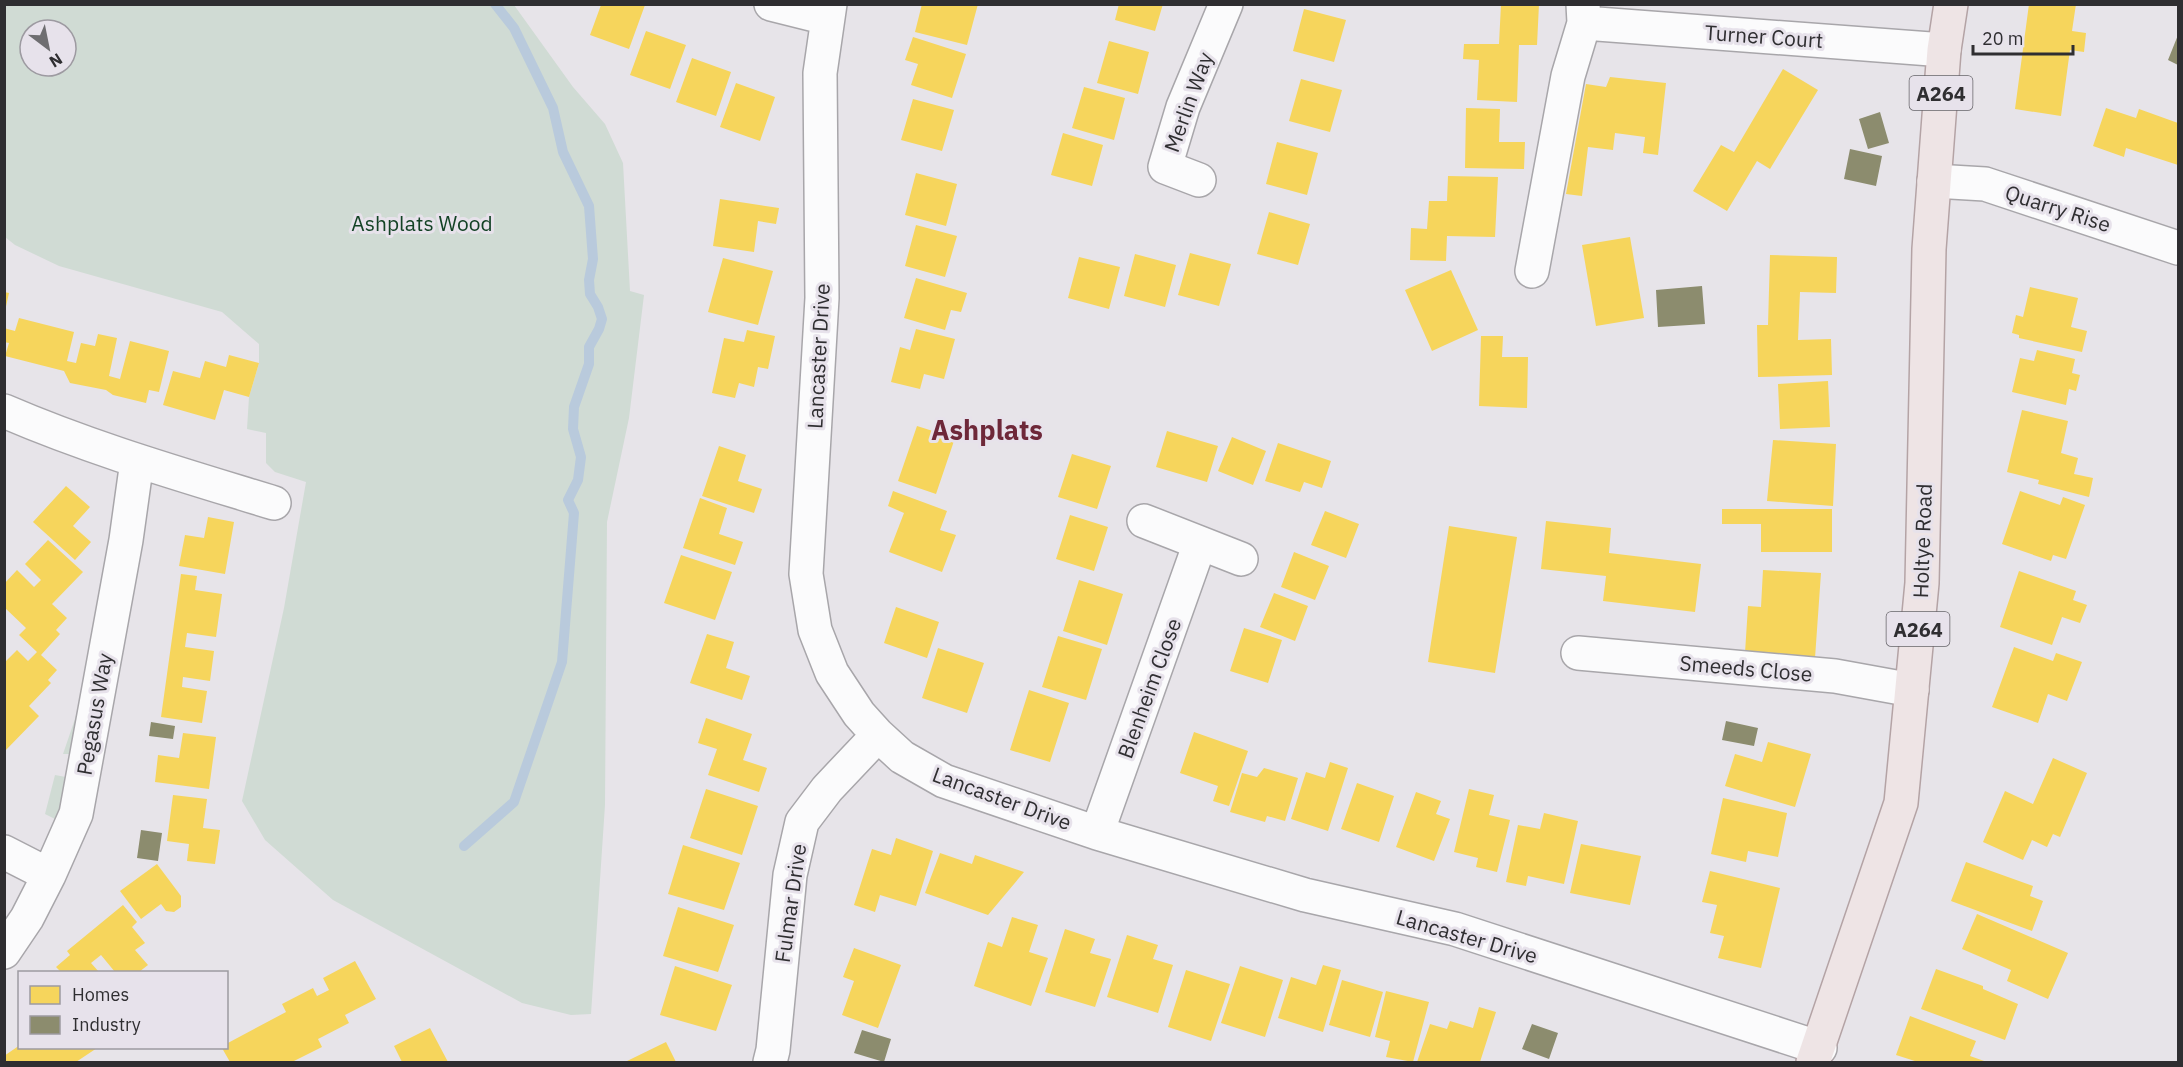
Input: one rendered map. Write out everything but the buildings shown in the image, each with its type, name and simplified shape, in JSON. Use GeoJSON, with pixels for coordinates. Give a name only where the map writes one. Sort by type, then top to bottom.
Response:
{"type":"FeatureCollection","features":[{"type":"Feature","properties":{"kind":"main road","name":"Holtye Road"},"geometry":{"type":"LineString","coordinates":[[1816,1055],[1901,803],[1922,583],[1929,249],[1944,50],[1951,4]]}},
{"type":"Feature","properties":{"kind":"street"},"geometry":{"type":"LineString","coordinates":[[771,4],[828,11]]}},
{"type":"Feature","properties":{"kind":"street","name":"Merlin Way"},"geometry":{"type":"LineString","coordinates":[[1199,180],[1165,167],[1183,107],[1226,4]]}},
{"type":"Feature","properties":{"kind":"street","name":"Lancaster Drive"},"geometry":{"type":"LineString","coordinates":[[828,11],[820,73],[822,298],[806,574],[815,630],[832,673],[859,714],[878,735],[902,758],[944,781],[1097,833],[1305,895],[1455,929],[1816,1055]]}},
{"type":"Feature","properties":{"kind":"street"},"geometry":{"type":"LineString","coordinates":[[1532,271],[1568,76],[1583,14]]}},
{"type":"Feature","properties":{"kind":"street","name":"Turner Court"},"geometry":{"type":"LineString","coordinates":[[1583,14],[1944,50]]}},
{"type":"Feature","properties":{"kind":"street","name":"Quarry Rise"},"geometry":{"type":"LineString","coordinates":[[1934,181],[1985,184],[2178,248]]}},
{"type":"Feature","properties":{"kind":"street"},"geometry":{"type":"LineString","coordinates":[[4,411],[137,461],[274,503]]}},
{"type":"Feature","properties":{"kind":"street","name":"Pegasus Way"},"geometry":{"type":"LineString","coordinates":[[4,952],[27,918],[50,876],[76,814],[126,540],[137,461]]}},
{"type":"Feature","properties":{"kind":"street"},"geometry":{"type":"LineString","coordinates":[[1144,521],[1241,559]]}},
{"type":"Feature","properties":{"kind":"street","name":"Blenheim Close"},"geometry":{"type":"LineString","coordinates":[[1097,833],[1200,543]]}},
{"type":"Feature","properties":{"kind":"street","name":"Smeeds Close"},"geometry":{"type":"LineString","coordinates":[[1578,653],[1835,676],[1912,690]]}},
{"type":"Feature","properties":{"kind":"street","name":"Fulmar Drive"},"geometry":{"type":"LineString","coordinates":[[770,1062],[790,875],[802,822],[827,789],[878,735]]}},
{"type":"Feature","properties":{"kind":"street"},"geometry":{"type":"LineString","coordinates":[[4,852],[50,876]]}},
{"type":"Feature","properties":{"kind":"green space","name":"Ashplats Wood"},"geometry":{"type":"Polygon","coordinates":[[[4,5],[514,5],[573,87],[605,124],[623,163],[630,291],[644,295],[629,418],[607,522],[605,805],[591,1014],[571,1015],[522,1003],[333,900],[265,840],[242,801],[284,608],[306,482],[275,472],[266,463],[266,433],[247,429],[249,397],[259,363],[259,344],[222,312],[59,266],[15,245],[5,237],[4,5]]]}},
{"type":"Feature","properties":{"kind":"green space"},"geometry":{"type":"Polygon","coordinates":[[[78,710],[81,710],[75,754],[63,754],[78,710]]]}},
{"type":"Feature","properties":{"kind":"green space"},"geometry":{"type":"Polygon","coordinates":[[[55,775],[71,778],[57,820],[45,814],[55,775]]]}},
{"type":"Feature","properties":{"kind":"waterway"},"geometry":{"type":"LineString","coordinates":[[464,846],[514,802],[562,662],[574,513],[568,500],[578,480],[581,457],[573,429],[574,407],[589,364],[589,347],[602,319],[590,294],[589,280],[593,259],[589,206],[563,152],[553,108],[514,28],[495,4]]}},
{"type":"Feature","properties":{"kind":"district","name":"Ashplats"},"geometry":{"type":"Point","coordinates":[987,429]}}]}
